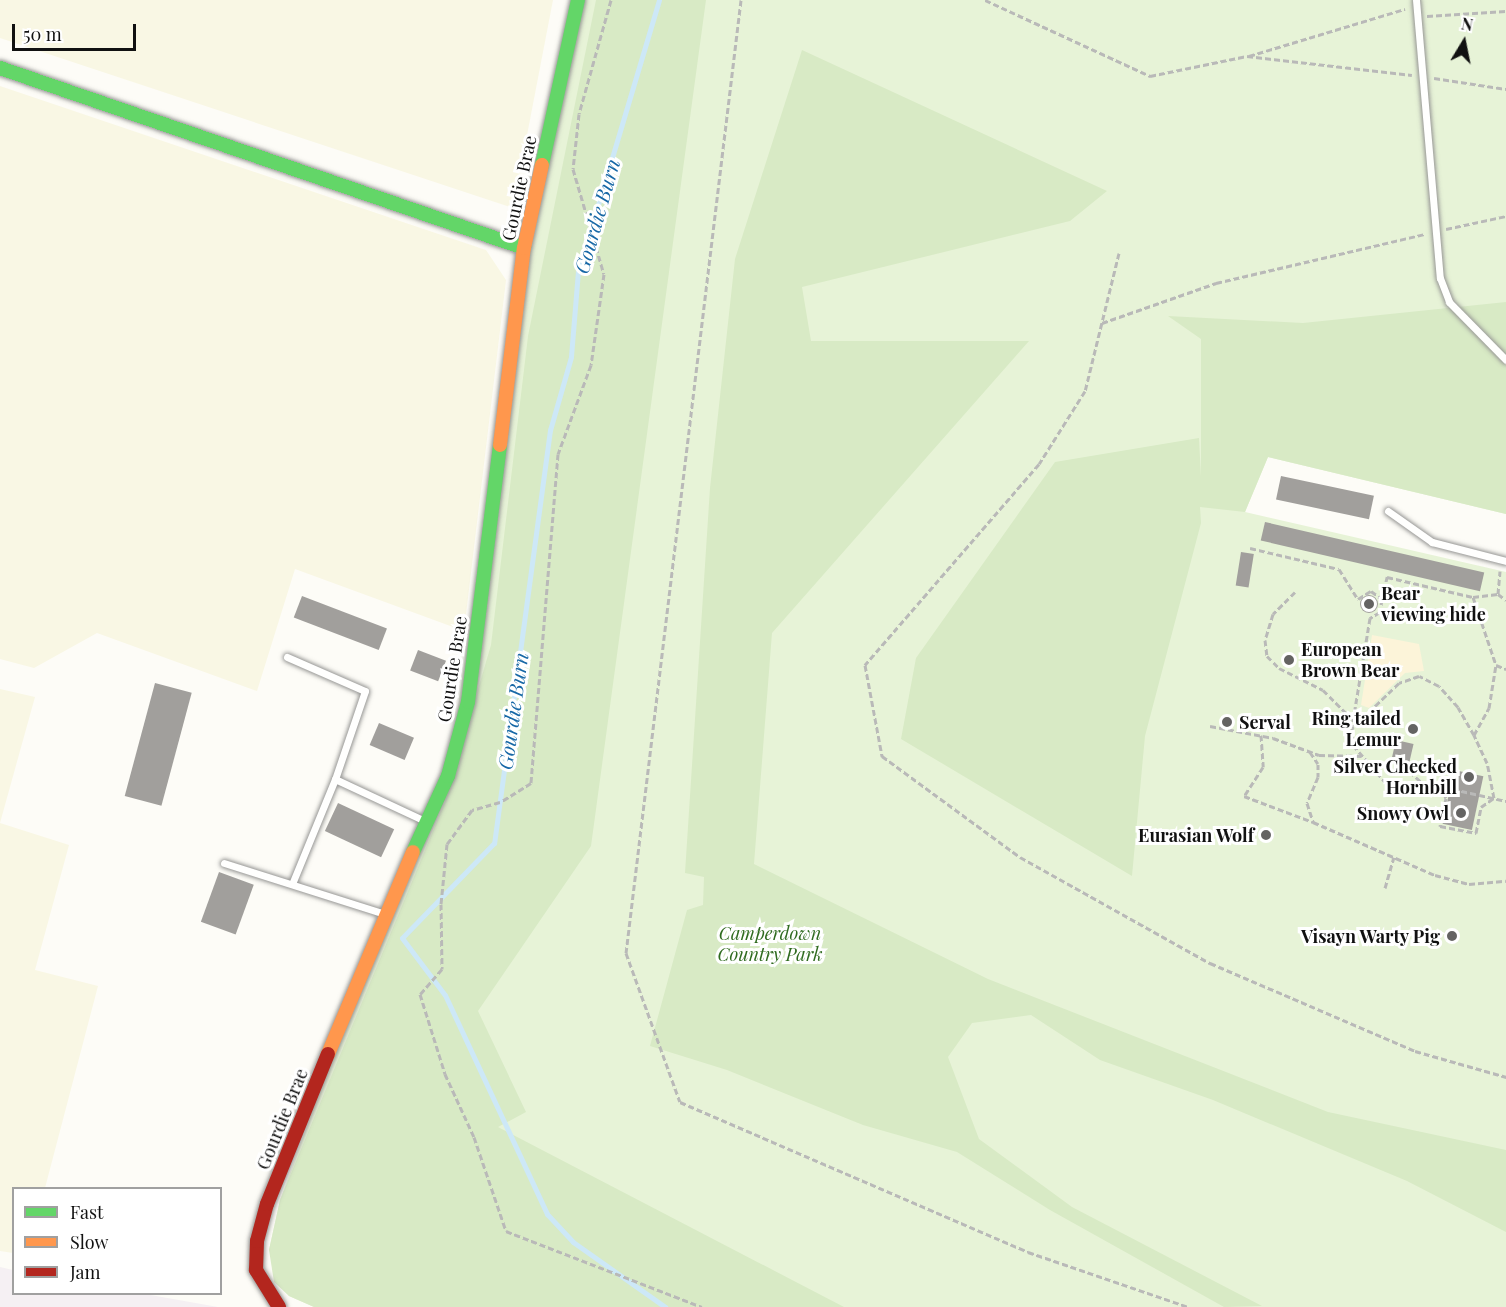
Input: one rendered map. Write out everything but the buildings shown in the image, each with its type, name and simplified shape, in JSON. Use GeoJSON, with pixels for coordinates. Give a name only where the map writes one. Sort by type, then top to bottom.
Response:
{"type":"FeatureCollection","features":[{"type":"Feature","properties":{"kind":"street","name":"Gourdie Brae"},"geometry":{"type":"LineString","coordinates":[[279,1307],[256,1270],[257,1241],[267,1204],[385,914],[448,776],[468,702],[524,248],[578,0]]}},
{"type":"Feature","properties":{"kind":"street"},"geometry":{"type":"LineString","coordinates":[[0,68],[524,248]]}},
{"type":"Feature","properties":{"kind":"lane"},"geometry":{"type":"LineString","coordinates":[[1416,0],[1440,278],[1449,302],[1506,360]]}},
{"type":"Feature","properties":{"kind":"lane"},"geometry":{"type":"LineString","coordinates":[[1388,511],[1432,542],[1503,561]]}},
{"type":"Feature","properties":{"kind":"lane"},"geometry":{"type":"LineString","coordinates":[[287,657],[365,692],[335,779],[292,884]]}},
{"type":"Feature","properties":{"kind":"lane"},"geometry":{"type":"LineString","coordinates":[[335,779],[426,821]]}},
{"type":"Feature","properties":{"kind":"lane"},"geometry":{"type":"LineString","coordinates":[[224,863],[385,914]]}},
{"type":"Feature","properties":{"kind":"path"},"geometry":{"type":"LineString","coordinates":[[611,0],[579,114],[573,169],[585,219],[603,274],[591,365],[558,454],[531,783],[500,802],[472,810],[447,844],[441,904],[442,969],[420,994],[446,1074],[474,1137],[506,1232],[702,1307]]}},
{"type":"Feature","properties":{"kind":"path"},"geometry":{"type":"LineString","coordinates":[[741,0],[626,953],[680,1102],[1028,1252],[1189,1307]]}},
{"type":"Feature","properties":{"kind":"path"},"geometry":{"type":"LineString","coordinates":[[985,0],[1150,76],[1247,56],[1402,7],[1417,17],[1506,11]]}},
{"type":"Feature","properties":{"kind":"path"},"geometry":{"type":"LineString","coordinates":[[1247,56],[1422,76],[1506,89]]}},
{"type":"Feature","properties":{"kind":"path"},"geometry":{"type":"LineString","coordinates":[[1101,323],[1216,283],[1506,216]]}},
{"type":"Feature","properties":{"kind":"path"},"geometry":{"type":"LineString","coordinates":[[1119,253],[1085,391],[1039,464],[865,665],[882,756],[1020,857],[1210,963],[1414,1051],[1506,1077]]}},
{"type":"Feature","properties":{"kind":"path"},"geometry":{"type":"LineString","coordinates":[[1250,548],[1339,570],[1358,599],[1371,591],[1382,599]]}},
{"type":"Feature","properties":{"kind":"path"},"geometry":{"type":"LineString","coordinates":[[1498,594],[1503,561]]}},
{"type":"Feature","properties":{"kind":"path"},"geometry":{"type":"LineString","coordinates":[[1506,600],[1498,594],[1473,597],[1387,577],[1380,612],[1370,618],[1352,728],[1353,745],[1386,783],[1406,792],[1426,787],[1441,787],[1506,801]]}},
{"type":"Feature","properties":{"kind":"path"},"geometry":{"type":"LineString","coordinates":[[1295,592],[1274,614],[1265,640],[1267,656],[1279,668],[1323,690],[1353,719]]}},
{"type":"Feature","properties":{"kind":"path"},"geometry":{"type":"LineString","coordinates":[[1473,597],[1496,665],[1489,708],[1474,735]]}},
{"type":"Feature","properties":{"kind":"path"},"geometry":{"type":"LineString","coordinates":[[1496,665],[1506,669]]}},
{"type":"Feature","properties":{"kind":"path"},"geometry":{"type":"LineString","coordinates":[[1352,728],[1400,683],[1419,676],[1439,686],[1458,707],[1487,764],[1494,798]]}},
{"type":"Feature","properties":{"kind":"path"},"geometry":{"type":"LineString","coordinates":[[1210,726],[1261,735],[1310,752],[1337,758],[1364,756]]}},
{"type":"Feature","properties":{"kind":"path"},"geometry":{"type":"LineString","coordinates":[[1261,735],[1263,767],[1244,796],[1313,822],[1394,857],[1469,884],[1506,881]]}},
{"type":"Feature","properties":{"kind":"path"},"geometry":{"type":"LineString","coordinates":[[1310,752],[1318,764],[1318,777],[1307,802],[1313,822]]}},
{"type":"Feature","properties":{"kind":"path"},"geometry":{"type":"LineString","coordinates":[[1372,765],[1386,763],[1409,771],[1426,787]]}},
{"type":"Feature","properties":{"kind":"path"},"geometry":{"type":"LineString","coordinates":[[1441,787],[1446,798],[1440,826],[1476,833],[1481,807],[1494,798]]}},
{"type":"Feature","properties":{"kind":"path"},"geometry":{"type":"LineString","coordinates":[[1385,888],[1394,857]]}},
{"type":"Feature","properties":{"kind":"shaded area"},"geometry":{"type":"Polygon","coordinates":[[[0,0],[553,0],[513,208],[0,38],[0,0]]]}},
{"type":"Feature","properties":{"kind":"shaded area"},"geometry":{"type":"Polygon","coordinates":[[[0,86],[486,250],[506,280],[464,631],[295,569],[257,691],[97,633],[34,668],[0,659],[0,86]]]}},
{"type":"Feature","properties":{"kind":"shaded area"},"geometry":{"type":"Polygon","coordinates":[[[0,689],[35,697],[0,823],[0,689]]]}},
{"type":"Feature","properties":{"kind":"shaded area"},"geometry":{"type":"Polygon","coordinates":[[[0,823],[69,845],[35,970],[98,986],[45,1187],[12,1187],[12,1253],[0,1251],[0,823]]]}},
{"type":"Feature","properties":{"kind":"shaded area"},"geometry":{"type":"Polygon","coordinates":[[[0,1267],[12,1270],[12,1295],[151,1295],[218,1307],[0,1307],[0,1267]]]}},
{"type":"Feature","properties":{"kind":"green space","name":"Camperdown Country Park"},"geometry":{"type":"Polygon","coordinates":[[[578,0],[1506,0],[1506,514],[1268,457],[1245,512],[1506,572],[1506,1307],[314,1307],[289,1296],[269,1250],[280,1200],[385,914],[448,776],[524,248],[578,0]]]}},
{"type":"Feature","properties":{"kind":"green space"},"geometry":{"type":"Polygon","coordinates":[[[596,0],[706,0],[591,846],[478,1011],[526,1112],[498,1127],[844,1307],[314,1307],[289,1296],[274,1282],[269,1250],[280,1200],[445,802],[491,645],[528,336],[596,0]]]}},
{"type":"Feature","properties":{"kind":"green space"},"geometry":{"type":"Polygon","coordinates":[[[802,50],[1107,191],[1070,221],[802,287],[811,341],[1029,341],[772,633],[754,864],[988,979],[1328,1112],[1506,1150],[1506,1232],[1407,1181],[1213,1100],[1100,1060],[1031,1015],[972,1023],[948,1057],[979,1139],[1072,1207],[1262,1306],[1224,1307],[1050,1210],[957,1152],[863,1125],[727,1070],[650,1046],[687,910],[703,905],[704,877],[685,873],[710,488],[735,259],[802,50]]]}},
{"type":"Feature","properties":{"kind":"green space"},"geometry":{"type":"Polygon","coordinates":[[[1506,302],[1506,514],[1268,457],[1245,512],[1200,507],[1201,523],[1145,736],[1132,876],[901,739],[916,658],[1055,462],[1199,438],[1201,477],[1201,339],[1168,316],[1303,323],[1506,302]]]}},
{"type":"Feature","properties":{"kind":"sand"},"geometry":{"type":"Polygon","coordinates":[[[1372,635],[1419,644],[1424,671],[1405,673],[1369,708],[1361,705],[1372,635]]]}},
{"type":"Feature","properties":{"kind":"waterway","name":"Gourdie Burn"},"geometry":{"type":"LineString","coordinates":[[659,0],[578,271],[571,357],[550,430],[494,843],[402,938],[445,995],[547,1214],[573,1242],[665,1307]]}},
{"type":"Feature","properties":{"kind":"traffic: fast"},"geometry":{"type":"LineString","coordinates":[[542,165],[578,0]]}},
{"type":"Feature","properties":{"kind":"traffic: fast"},"geometry":{"type":"LineString","coordinates":[[0,68],[524,248]]}},
{"type":"Feature","properties":{"kind":"traffic: fast"},"geometry":{"type":"LineString","coordinates":[[413,852],[448,776],[468,702],[500,445]]}},
{"type":"Feature","properties":{"kind":"traffic: slow"},"geometry":{"type":"LineString","coordinates":[[500,445],[524,248],[542,165]]}},
{"type":"Feature","properties":{"kind":"traffic: slow"},"geometry":{"type":"LineString","coordinates":[[328,1054],[413,852]]}},
{"type":"Feature","properties":{"kind":"traffic: jam"},"geometry":{"type":"LineString","coordinates":[[279,1307],[256,1270],[257,1241],[267,1204],[328,1054]]}},
{"type":"Feature","properties":{"kind":"place","name":"Bear viewing hide"},"geometry":{"type":"Point","coordinates":[1369,604]}},
{"type":"Feature","properties":{"kind":"place","name":"European Brown Bear"},"geometry":{"type":"Point","coordinates":[1289,660]}},
{"type":"Feature","properties":{"kind":"place","name":"Serval"},"geometry":{"type":"Point","coordinates":[1227,722]}},
{"type":"Feature","properties":{"kind":"place","name":"Ring tailed Lemur"},"geometry":{"type":"Point","coordinates":[1413,729]}},
{"type":"Feature","properties":{"kind":"place","name":"Silver Checked Hornbill"},"geometry":{"type":"Point","coordinates":[1469,777]}},
{"type":"Feature","properties":{"kind":"place","name":"Snowy Owl"},"geometry":{"type":"Point","coordinates":[1461,813]}},
{"type":"Feature","properties":{"kind":"place","name":"Eurasian Wolf"},"geometry":{"type":"Point","coordinates":[1266,835]}},
{"type":"Feature","properties":{"kind":"place","name":"Visayn Warty Pig"},"geometry":{"type":"Point","coordinates":[1452,936]}}]}
